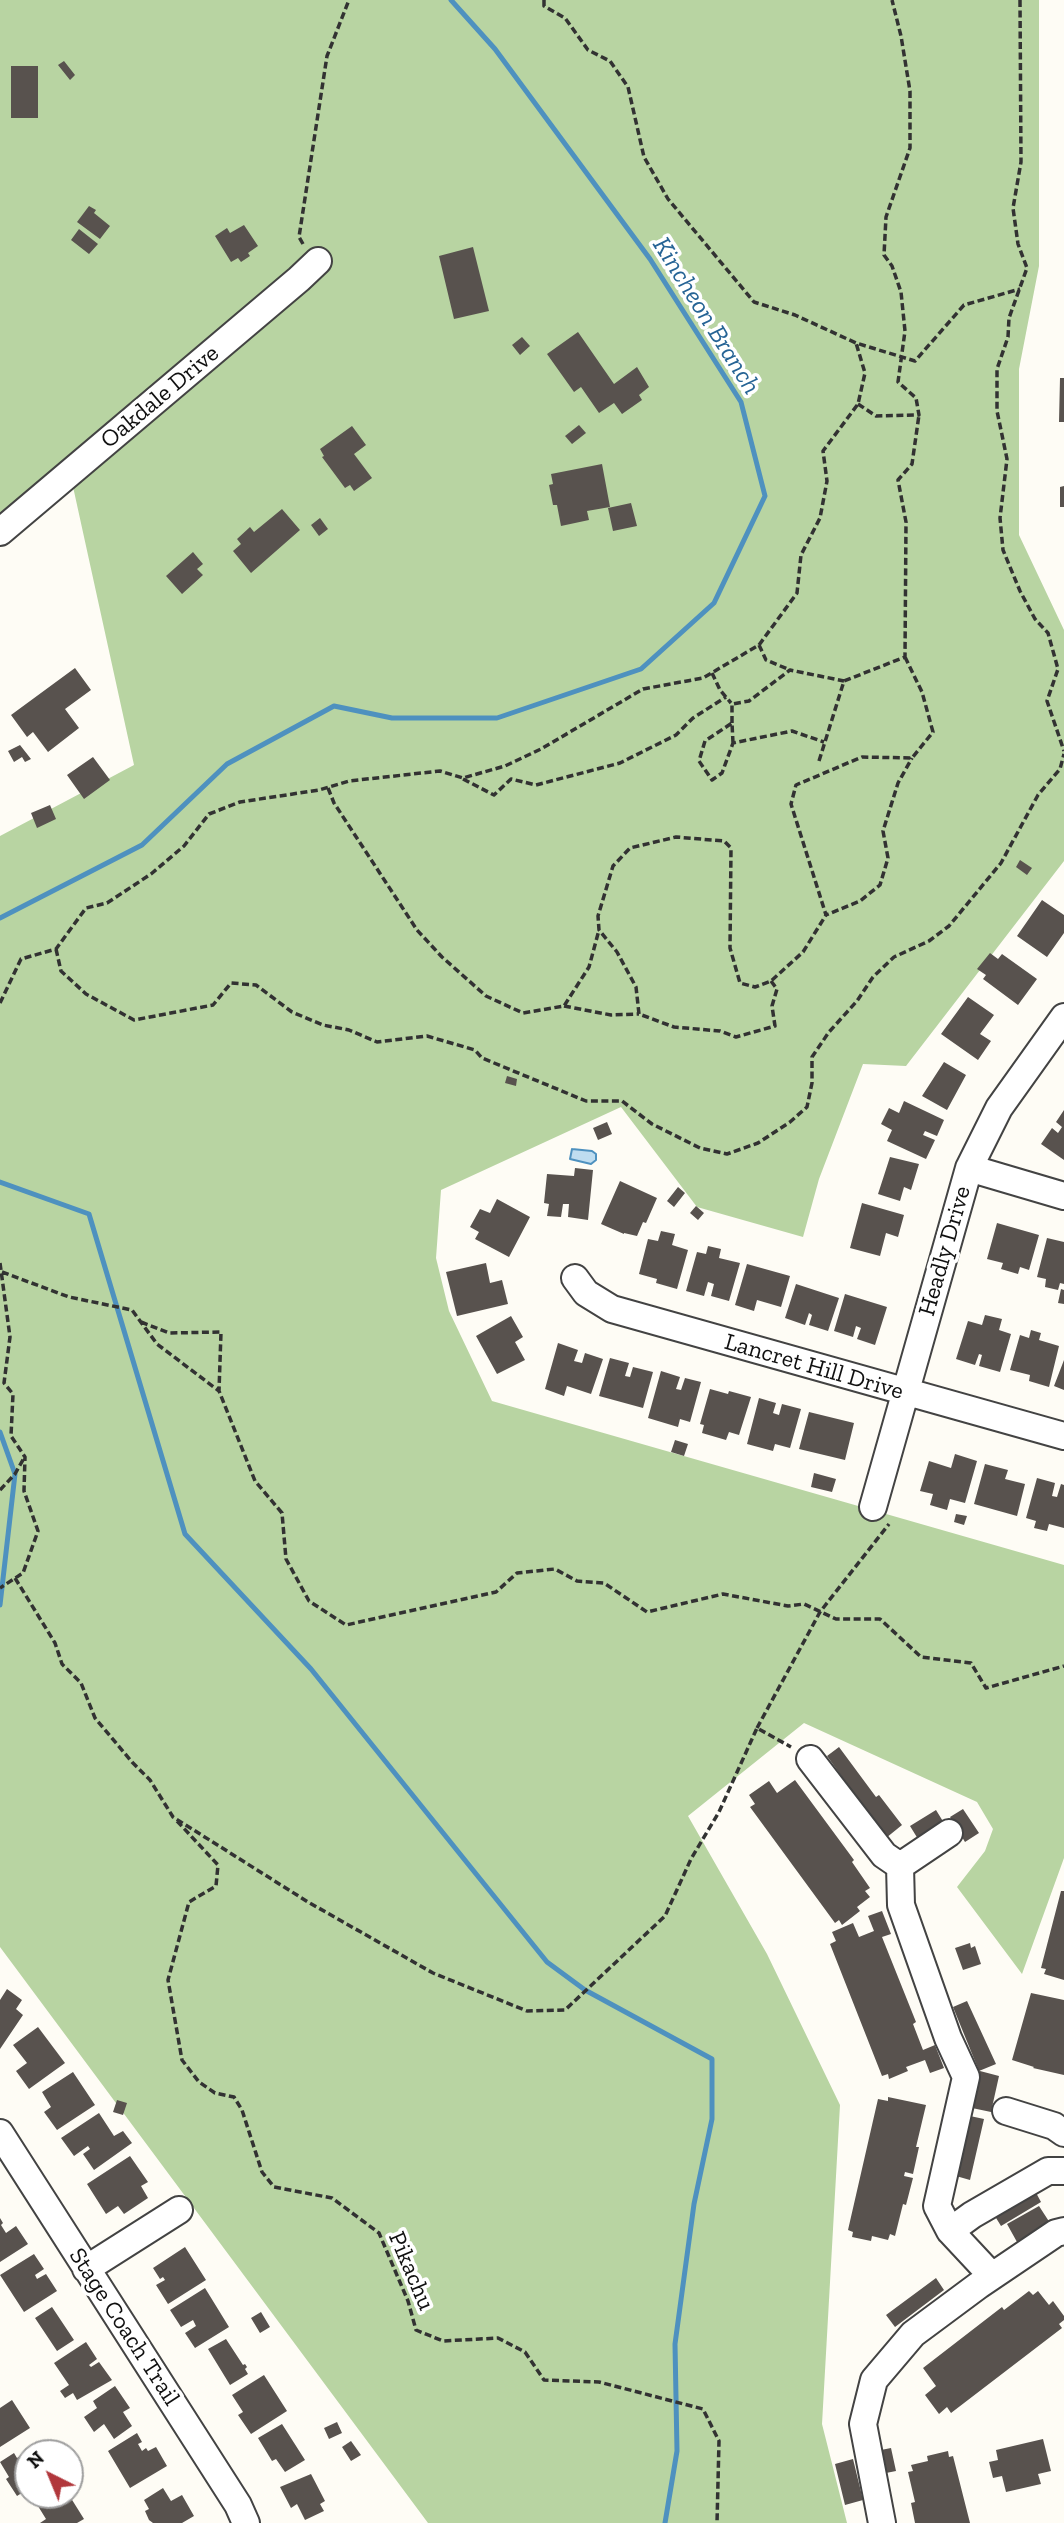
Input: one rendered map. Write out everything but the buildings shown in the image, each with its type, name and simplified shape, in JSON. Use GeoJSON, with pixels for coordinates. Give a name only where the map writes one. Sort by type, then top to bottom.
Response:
{"type":"FeatureCollection","features":[{"type":"Feature","properties":{"kind":"street","name":"Oakdale Drive"},"geometry":{"type":"LineString","coordinates":[[0,532],[317,262]]}},
{"type":"Feature","properties":{"kind":"street","name":"Headly Drive"},"geometry":{"type":"LineString","coordinates":[[884,1510],[904,1392],[969,1168],[999,1108],[1064,1017]]}},
{"type":"Feature","properties":{"kind":"street"},"geometry":{"type":"LineString","coordinates":[[969,1168],[1064,1196]]}},
{"type":"Feature","properties":{"kind":"street","name":"Lancret Hill Drive"},"geometry":{"type":"LineString","coordinates":[[575,1278],[586,1293],[612,1309],[1064,1436]]}},
{"type":"Feature","properties":{"kind":"street"},"geometry":{"type":"LineString","coordinates":[[810,1759],[884,1855],[900,1866]]}},
{"type":"Feature","properties":{"kind":"street"},"geometry":{"type":"LineString","coordinates":[[900,1866],[949,1833]]}},
{"type":"Feature","properties":{"kind":"street"},"geometry":{"type":"LineString","coordinates":[[900,1866],[901,1906],[948,2038],[966,2077],[937,2206],[950,2231],[992,2276]]}},
{"type":"Feature","properties":{"kind":"street"},"geometry":{"type":"LineString","coordinates":[[1006,2111],[1054,2126],[1064,2133]]}},
{"type":"Feature","properties":{"kind":"street","name":"Stage Coach Trail"},"geometry":{"type":"LineString","coordinates":[[0,2133],[238,2505],[246,2523]]}},
{"type":"Feature","properties":{"kind":"street"},"geometry":{"type":"LineString","coordinates":[[950,2231],[972,2215],[1048,2171],[1064,2171]]}},
{"type":"Feature","properties":{"kind":"street"},"geometry":{"type":"LineString","coordinates":[[86,2269],[180,2210]]}},
{"type":"Feature","properties":{"kind":"street"},"geometry":{"type":"LineString","coordinates":[[882,2523],[863,2424],[874,2380],[913,2334],[992,2276],[1056,2233],[1064,2231]]}},
{"type":"Feature","properties":{"kind":"path"},"geometry":{"type":"LineString","coordinates":[[317,262],[299,237],[327,56],[349,0]]}},
{"type":"Feature","properties":{"kind":"path"},"geometry":{"type":"LineString","coordinates":[[544,0],[544,6],[565,18],[588,50],[610,61],[628,87],[644,157],[668,199],[754,302],[795,315],[856,343],[915,361],[964,305],[1020,289]]}},
{"type":"Feature","properties":{"kind":"path"},"geometry":{"type":"LineString","coordinates":[[564,1006],[589,967],[599,930],[598,916],[613,866],[630,848],[676,837],[724,841],[731,848],[730,948],[740,983],[755,987],[771,981],[803,952],[827,915],[860,901],[880,885],[888,858],[883,831],[898,783],[912,758],[933,732],[922,692],[905,657],[906,522],[898,480],[912,464],[919,415],[916,398],[898,382],[905,331],[901,292],[892,266],[884,255],[886,217],[910,148],[910,91],[901,36],[891,0]]}},
{"type":"Feature","properties":{"kind":"path"},"geometry":{"type":"LineString","coordinates":[[56,949],[61,971],[86,994],[134,1020],[214,1005],[231,983],[256,985],[292,1012],[323,1025],[349,1030],[377,1042],[427,1036],[475,1050],[482,1058],[586,1101],[622,1101],[652,1124],[700,1148],[727,1154],[758,1143],[807,1107],[812,1083],[812,1057],[829,1032],[857,1001],[873,976],[894,957],[929,941],[949,926],[1001,863],[1038,795],[1060,769],[1064,752],[1047,701],[1058,669],[1048,633],[1035,619],[1003,550],[1000,518],[1007,459],[997,411],[997,369],[1008,337],[1009,318],[1027,268],[1018,244],[1013,208],[1021,162],[1020,0]]}},
{"type":"Feature","properties":{"kind":"path"},"geometry":{"type":"LineString","coordinates":[[463,778],[505,766],[541,749],[643,689],[704,678],[759,645],[797,593],[801,555],[820,518],[827,481],[824,451],[858,404],[865,373],[856,343]]}},
{"type":"Feature","properties":{"kind":"path"},"geometry":{"type":"LineString","coordinates":[[858,404],[876,416],[919,415]]}},
{"type":"Feature","properties":{"kind":"path"},"geometry":{"type":"LineString","coordinates":[[759,645],[766,660],[790,670],[844,681],[905,657]]}},
{"type":"Feature","properties":{"kind":"path"},"geometry":{"type":"LineString","coordinates":[[732,704],[749,701],[790,670]]}},
{"type":"Feature","properties":{"kind":"path"},"geometry":{"type":"LineString","coordinates":[[712,673],[732,704],[733,723],[733,743],[722,773],[712,780],[699,761],[705,741],[733,723]]}},
{"type":"Feature","properties":{"kind":"path"},"geometry":{"type":"LineString","coordinates":[[819,761],[844,681]]}},
{"type":"Feature","properties":{"kind":"path"},"geometry":{"type":"LineString","coordinates":[[0,1003],[21,959],[56,949],[86,908],[107,903],[151,874],[184,846],[209,814],[240,802],[328,788],[349,781],[440,771],[463,778],[494,795],[511,779],[536,785],[620,763],[676,735],[694,718],[726,697]]}},
{"type":"Feature","properties":{"kind":"path"},"geometry":{"type":"LineString","coordinates":[[733,743],[792,732],[824,742]]}},
{"type":"Feature","properties":{"kind":"path"},"geometry":{"type":"LineString","coordinates":[[827,915],[791,804],[796,785],[862,757],[912,758]]}},
{"type":"Feature","properties":{"kind":"path"},"geometry":{"type":"LineString","coordinates":[[328,788],[334,803],[417,930],[442,957],[486,996],[523,1013],[564,1006],[611,1016],[639,1014],[674,1027],[720,1031],[736,1037],[775,1026],[772,1006],[778,989],[771,981]]}},
{"type":"Feature","properties":{"kind":"path"},"geometry":{"type":"LineString","coordinates":[[599,930],[617,952],[636,987],[639,1014]]}},
{"type":"Feature","properties":{"kind":"path"},"geometry":{"type":"LineString","coordinates":[[0,1263],[10,1337],[4,1383],[13,1394],[11,1436],[25,1457],[24,1491],[38,1531],[23,1573],[0,1588]]}},
{"type":"Feature","properties":{"kind":"path"},"geometry":{"type":"LineString","coordinates":[[2,1272],[69,1297],[132,1310],[157,1344],[219,1391]]}},
{"type":"Feature","properties":{"kind":"path"},"geometry":{"type":"LineString","coordinates":[[141,1322],[169,1333],[221,1332],[219,1391],[255,1481],[282,1513],[286,1559],[309,1601],[346,1625],[496,1592],[517,1573],[555,1569],[577,1581],[604,1583],[647,1612],[723,1594],[788,1606],[804,1604],[836,1619],[880,1619],[921,1657],[971,1663],[986,1688],[1064,1666]]}},
{"type":"Feature","properties":{"kind":"path"},"geometry":{"type":"LineString","coordinates":[[0,1490],[15,1474],[25,1457]]}},
{"type":"Feature","properties":{"kind":"path"},"geometry":{"type":"LineString","coordinates":[[15,1578],[55,1643],[62,1664],[81,1683],[95,1717],[150,1780],[173,1817],[308,1902],[433,1973],[527,2011],[565,2010],[664,1916],[691,1859],[719,1812],[757,1728],[820,1612],[884,1510]]}},
{"type":"Feature","properties":{"kind":"path"},"geometry":{"type":"LineString","coordinates":[[757,1728],[810,1759]]}},
{"type":"Feature","properties":{"kind":"path","name":"Pikachu"},"geometry":{"type":"LineString","coordinates":[[173,1817],[218,1865],[216,1886],[189,1902],[168,1980],[182,2060],[199,2082],[215,2094],[234,2097],[242,2110],[262,2172],[274,2187],[332,2198],[379,2233],[408,2301],[416,2330],[443,2341],[498,2338],[525,2352],[544,2380],[599,2382],[703,2409],[719,2441],[717,2523]]}},
{"type":"Feature","properties":{"kind":"green space"},"geometry":{"type":"Polygon","coordinates":[[[0,0],[1039,0],[1039,266],[1019,369],[1019,535],[1064,630],[1064,861],[906,1066],[863,1064],[819,1179],[803,1237],[697,1207],[621,1107],[441,1190],[436,1258],[449,1311],[492,1401],[1064,1565],[1064,1858],[1022,1974],[957,1887],[985,1851],[993,1829],[977,1802],[804,1723],[688,1816],[767,1954],[840,2105],[822,2424],[847,2523],[428,2523],[0,1947],[0,836],[134,765],[70,473],[0,532],[0,0]]]}},
{"type":"Feature","properties":{"kind":"water"},"geometry":{"type":"Polygon","coordinates":[[[572,1149],[592,1151],[596,1154],[596,1160],[591,1164],[570,1159],[572,1149]]]}},
{"type":"Feature","properties":{"kind":"waterway","name":"Kincheon Branch"},"geometry":{"type":"LineString","coordinates":[[0,918],[142,845],[227,764],[334,706],[392,718],[497,718],[641,669],[714,603],[765,496],[741,402],[650,259],[495,49],[451,0]]}},
{"type":"Feature","properties":{"kind":"waterway"},"geometry":{"type":"LineString","coordinates":[[0,1182],[89,1214],[185,1534],[311,1669],[547,1962],[585,1990],[712,2059],[712,2119],[694,2204],[675,2344],[677,2451],[665,2523]]}},
{"type":"Feature","properties":{"kind":"waterway","name":"Kincheon Branch"},"geometry":{"type":"LineString","coordinates":[[0,1432],[15,1474],[0,1605]]}}]}
